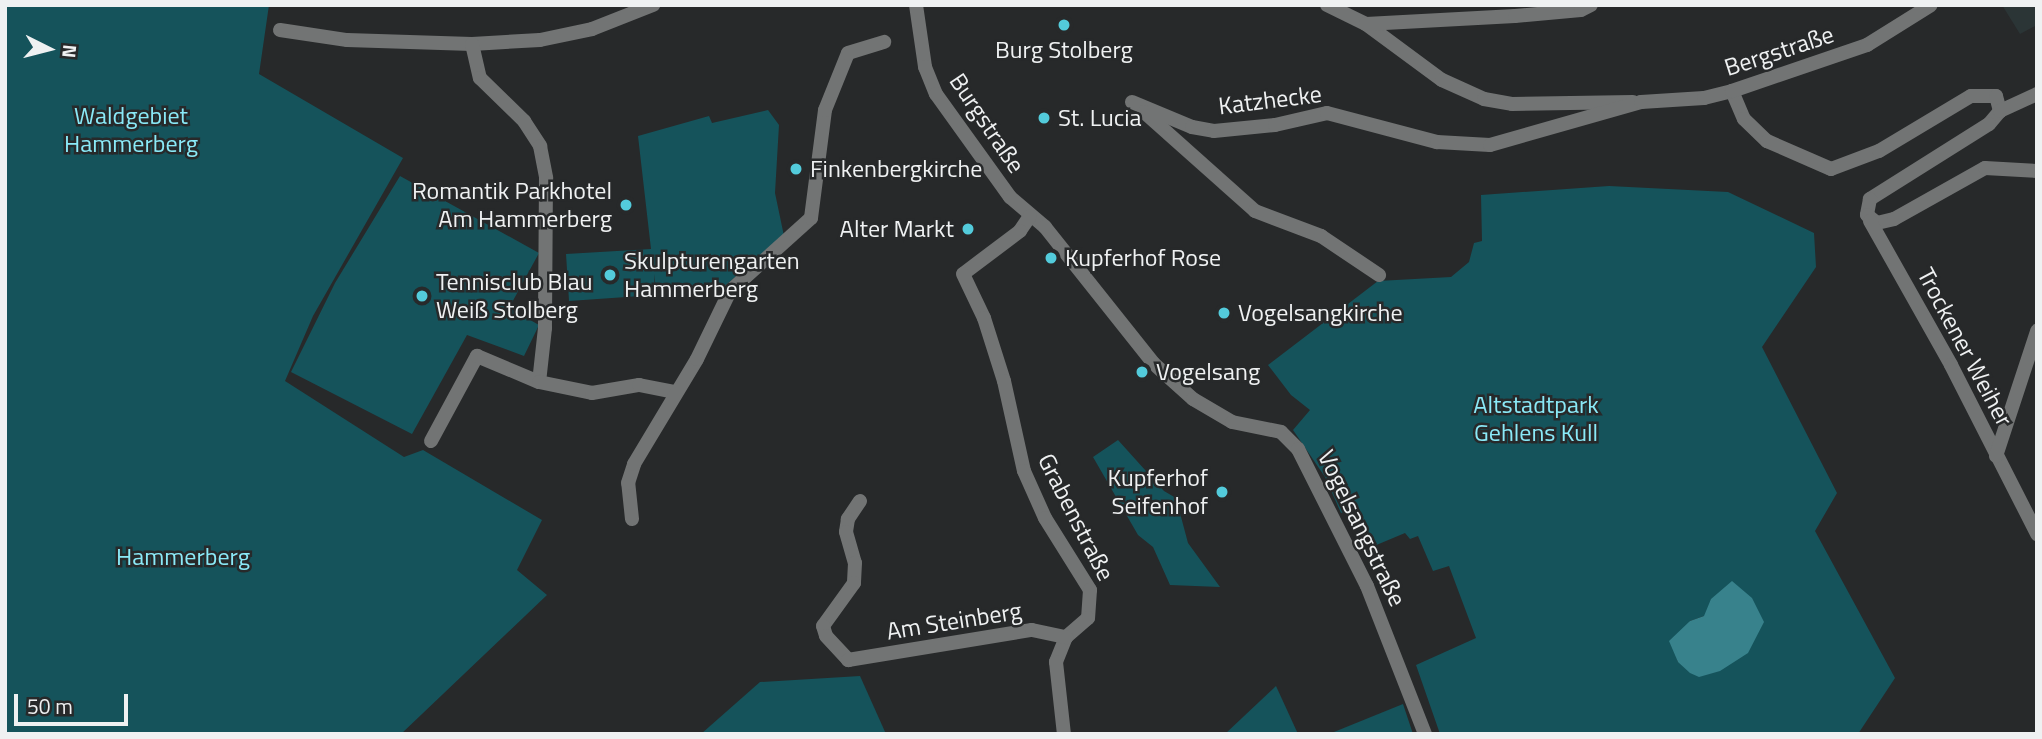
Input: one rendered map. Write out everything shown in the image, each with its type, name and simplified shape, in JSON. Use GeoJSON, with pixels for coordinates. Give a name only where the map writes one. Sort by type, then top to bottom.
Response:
{"type":"FeatureCollection","features":[{"type":"Feature","properties":{"kind":"street"},"geometry":{"type":"LineString","coordinates":[[279,30],[347,40],[472,44],[571,34],[653,5]]}},
{"type":"Feature","properties":{"kind":"street","name":"Burgstraße"},"geometry":{"type":"LineString","coordinates":[[916,5],[925,66],[936,94],[1010,197],[1030,216]]}},
{"type":"Feature","properties":{"kind":"street"},"geometry":{"type":"LineString","coordinates":[[1328,5],[1366,24],[1442,80],[1484,99],[1512,104],[1598,100],[1641,102]]}},
{"type":"Feature","properties":{"kind":"street"},"geometry":{"type":"LineString","coordinates":[[1366,24],[1515,16],[1591,5]]}},
{"type":"Feature","properties":{"kind":"street","name":"Bergstraße"},"geometry":{"type":"LineString","coordinates":[[1672,100],[1732,91],[1867,45],[1931,5]]}},
{"type":"Feature","properties":{"kind":"street"},"geometry":{"type":"LineString","coordinates":[[632,519],[628,483],[634,464],[697,359],[730,291],[811,218],[820,139],[835,82],[848,53],[884,42]]}},
{"type":"Feature","properties":{"kind":"street"},"geometry":{"type":"LineString","coordinates":[[472,44],[480,78],[524,121],[540,146],[547,178],[545,328],[540,382]]}},
{"type":"Feature","properties":{"kind":"street"},"geometry":{"type":"LineString","coordinates":[[1732,91],[1744,120],[1767,141],[1831,169],[1879,151],[1971,96],[1996,96],[2000,111]]}},
{"type":"Feature","properties":{"kind":"street"},"geometry":{"type":"LineString","coordinates":[[2037,94],[2000,111],[1989,124],[1870,199],[1870,221],[1894,219],[1985,168],[2037,171]]}},
{"type":"Feature","properties":{"kind":"street","name":"Katzhecke"},"geometry":{"type":"LineString","coordinates":[[1379,275],[1321,236],[1255,211],[1132,102],[1192,127],[1214,131],[1275,125],[1327,113],[1418,138],[1477,146],[1567,125],[1641,102],[1672,100]]}},
{"type":"Feature","properties":{"kind":"street","name":"Grabenstraße"},"geometry":{"type":"LineString","coordinates":[[1030,216],[1020,232],[963,274],[984,318],[1000,368],[1024,471],[1045,518],[1090,590],[1088,618],[1066,637],[1056,662],[1064,734]]}},
{"type":"Feature","properties":{"kind":"street","name":"Vogelsangstraße"},"geometry":{"type":"LineString","coordinates":[[1030,216],[1058,242],[1153,363],[1193,399],[1232,422],[1281,432],[1298,449],[1367,586],[1425,734]]}},
{"type":"Feature","properties":{"kind":"street","name":"Trockener Weiher"},"geometry":{"type":"LineString","coordinates":[[1870,221],[2037,534]]}},
{"type":"Feature","properties":{"kind":"street"},"geometry":{"type":"LineString","coordinates":[[1996,456],[2037,331]]}},
{"type":"Feature","properties":{"kind":"street"},"geometry":{"type":"LineString","coordinates":[[431,441],[477,356],[540,382],[592,393],[639,385],[675,393]]}},
{"type":"Feature","properties":{"kind":"street","name":"Am Steinberg"},"geometry":{"type":"LineString","coordinates":[[860,501],[846,532],[855,562],[854,583],[823,626],[826,636],[848,660],[1032,630],[1066,637]]}},
{"type":"Feature","properties":{"kind":"shaded area"},"geometry":{"type":"Polygon","coordinates":[[[2002,5],[2037,5],[2037,25],[2020,34],[2002,5]]]}},
{"type":"Feature","properties":{"kind":"shaded area"},"geometry":{"type":"Polygon","coordinates":[[[1732,581],[1752,598],[1764,622],[1748,653],[1720,671],[1699,677],[1678,662],[1669,641],[1690,621],[1704,616],[1711,599],[1732,581]]]}},
{"type":"Feature","properties":{"kind":"green space","name":"Waldgebiet Hammerberg"},"geometry":{"type":"Polygon","coordinates":[[[5,5],[269,5],[259,74],[403,158],[313,316],[285,381],[404,457],[423,450],[542,520],[517,570],[547,595],[401,734],[5,734],[5,5]]]}},
{"type":"Feature","properties":{"kind":"green space"},"geometry":{"type":"Polygon","coordinates":[[[768,110],[779,125],[775,193],[784,236],[721,289],[656,288],[654,274],[655,295],[569,301],[566,254],[651,249],[638,136],[709,116],[712,123],[768,110]]]}},
{"type":"Feature","properties":{"kind":"green space","name":"Tennisclub Blau Weiß Stolberg"},"geometry":{"type":"Polygon","coordinates":[[[400,176],[539,253],[509,308],[539,325],[524,356],[467,335],[412,434],[291,372],[335,283],[400,176]]]}},
{"type":"Feature","properties":{"kind":"green space","name":"Altstadtpark Gehlens Kull"},"geometry":{"type":"Polygon","coordinates":[[[1609,186],[1728,192],[1814,233],[1816,267],[1762,347],[1837,493],[1815,531],[1895,678],[1858,734],[1440,734],[1416,665],[1476,638],[1449,566],[1433,571],[1418,536],[1410,539],[1405,533],[1374,546],[1356,508],[1341,513],[1325,477],[1293,430],[1310,410],[1291,395],[1268,365],[1378,281],[1451,277],[1469,262],[1474,243],[1482,241],[1481,195],[1609,186]],[[1704,616],[1690,621],[1674,649],[1678,662],[1704,616]]]}},
{"type":"Feature","properties":{"kind":"green space"},"geometry":{"type":"Polygon","coordinates":[[[1118,440],[1164,491],[1176,498],[1188,543],[1220,587],[1170,585],[1153,547],[1138,535],[1093,457],[1118,440]]]}},
{"type":"Feature","properties":{"kind":"green space"},"geometry":{"type":"Polygon","coordinates":[[[860,676],[886,734],[701,734],[760,682],[860,676]]]}},
{"type":"Feature","properties":{"kind":"green space"},"geometry":{"type":"Polygon","coordinates":[[[1276,686],[1298,734],[1225,734],[1276,686]]]}},
{"type":"Feature","properties":{"kind":"green space"},"geometry":{"type":"Polygon","coordinates":[[[1403,704],[1413,734],[1329,734],[1403,704]]]}},
{"type":"Feature","properties":{"kind":"place","name":"Burg Stolberg"},"geometry":{"type":"Point","coordinates":[1064,25]}},
{"type":"Feature","properties":{"kind":"place","name":"St. Lucia"},"geometry":{"type":"Point","coordinates":[1044,118]}},
{"type":"Feature","properties":{"kind":"place","name":"Finkenbergkirche"},"geometry":{"type":"Point","coordinates":[796,169]}},
{"type":"Feature","properties":{"kind":"place","name":"Romantik Parkhotel Am Hammerberg"},"geometry":{"type":"Point","coordinates":[626,205]}},
{"type":"Feature","properties":{"kind":"place","name":"Alter Markt"},"geometry":{"type":"Point","coordinates":[968,229]}},
{"type":"Feature","properties":{"kind":"place","name":"Kupferhof Rose"},"geometry":{"type":"Point","coordinates":[1051,258]}},
{"type":"Feature","properties":{"kind":"place","name":"Skulpturengarten Hammerberg"},"geometry":{"type":"Point","coordinates":[610,275]}},
{"type":"Feature","properties":{"kind":"place","name":"Tennisclub Blau Weiß Stolberg"},"geometry":{"type":"Point","coordinates":[422,296]}},
{"type":"Feature","properties":{"kind":"place","name":"Vogelsangkirche"},"geometry":{"type":"Point","coordinates":[1224,313]}},
{"type":"Feature","properties":{"kind":"place","name":"Vogelsang"},"geometry":{"type":"Point","coordinates":[1142,372]}},
{"type":"Feature","properties":{"kind":"place","name":"Kupferhof Seifenhof"},"geometry":{"type":"Point","coordinates":[1222,492]}},
{"type":"Feature","properties":{"kind":"park label","name":"Hammerberg"},"geometry":{"type":"Point","coordinates":[183,557]}}]}
